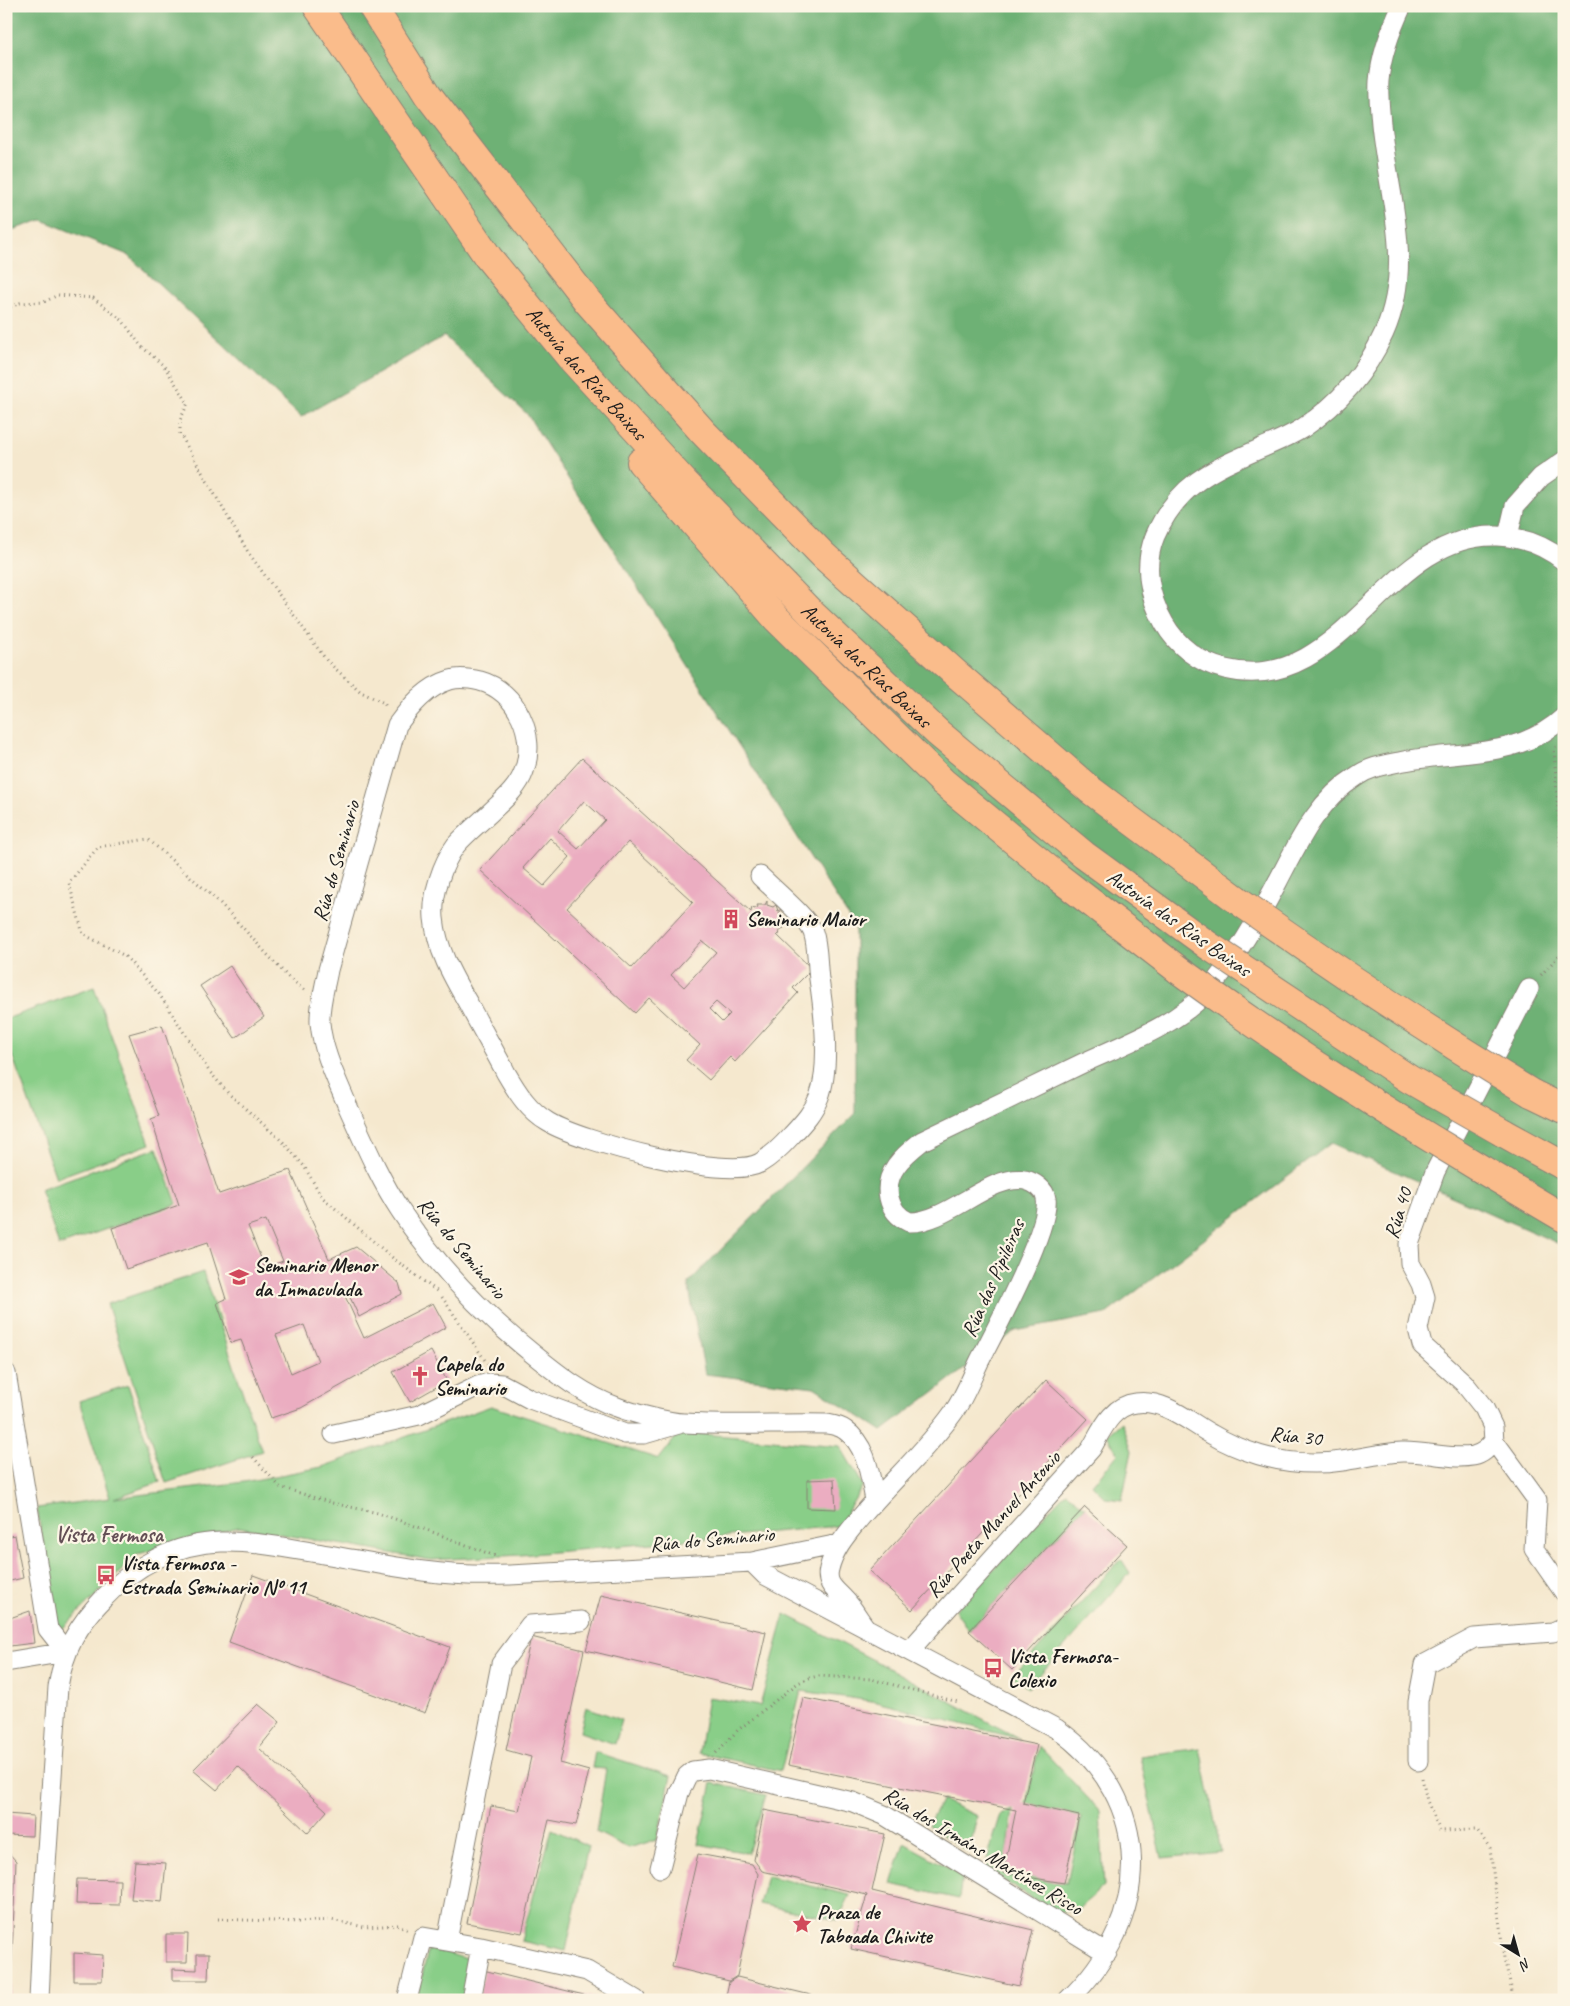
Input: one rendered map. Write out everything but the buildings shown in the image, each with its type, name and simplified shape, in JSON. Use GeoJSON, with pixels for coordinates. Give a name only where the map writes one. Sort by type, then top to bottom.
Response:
{"type":"FeatureCollection","features":[{"type":"Feature","properties":{"kind":"highway","name":"Autovía das Rías Baixas"},"geometry":{"type":"LineString","coordinates":[[317,6],[488,257],[582,370],[684,482],[811,613],[938,733],[1084,855],[1209,946],[1409,1079],[1564,1166]]}},
{"type":"Feature","properties":{"kind":"highway"},"geometry":{"type":"LineString","coordinates":[[372,6],[428,95],[588,302],[703,432],[824,556],[1089,789],[1236,899],[1338,970],[1470,1056],[1531,1093],[1564,1109]]}},
{"type":"Feature","properties":{"kind":"highway"},"geometry":{"type":"LineString","coordinates":[[488,257],[555,363],[777,619],[943,782],[1058,877],[1180,971],[1256,1026],[1349,1088],[1564,1218]]}},
{"type":"Feature","properties":{"kind":"street"},"geometry":{"type":"LineString","coordinates":[[1402,6],[1393,26],[1379,78],[1378,94],[1385,163],[1397,221],[1400,260],[1397,294],[1385,331],[1377,349],[1355,381],[1330,409],[1287,438],[1216,469],[1180,494],[1161,520],[1152,542],[1148,565],[1151,592],[1162,621],[1184,648],[1216,667],[1253,673],[1278,670],[1294,664],[1324,647],[1402,574],[1444,546],[1486,536],[1508,536],[1533,543],[1564,561]]}},
{"type":"Feature","properties":{"kind":"street"},"geometry":{"type":"LineString","coordinates":[[1508,536],[1515,506],[1541,477],[1564,461]]}},
{"type":"Feature","properties":{"kind":"street","name":"Rúa do Seminario"},"geometry":{"type":"LineString","coordinates":[[760,876],[794,909],[812,931],[823,1005],[825,1070],[819,1096],[809,1117],[778,1150],[758,1164],[741,1168],[694,1164],[592,1141],[548,1122],[528,1106],[511,1081],[445,962],[433,916],[442,871],[456,845],[509,796],[524,774],[529,754],[527,732],[519,712],[505,694],[487,683],[470,678],[451,679],[430,690],[413,703],[397,725],[328,970],[321,1003],[320,1022],[324,1044],[333,1072],[374,1162],[399,1208],[424,1244],[467,1294],[510,1334],[578,1388],[618,1408],[682,1423],[827,1424],[844,1429],[855,1438],[864,1452],[875,1500]]}},
{"type":"Feature","properties":{"kind":"street","name":"Rúa das Pipileiras"},"geometry":{"type":"LineString","coordinates":[[875,1500],[935,1436],[955,1411],[1017,1286],[1046,1212],[1046,1198],[1040,1187],[1025,1180],[1006,1181],[930,1220],[909,1222],[895,1213],[890,1204],[889,1184],[895,1167],[922,1141],[1148,1032],[1184,1012],[1198,1001],[1228,964],[1261,912],[1298,841],[1318,811],[1338,790],[1358,775],[1380,766],[1411,759],[1502,750],[1533,738],[1564,717]]}},
{"type":"Feature","properties":{"kind":"street","name":"Rúa 40"},"geometry":{"type":"LineString","coordinates":[[1494,1441],[1493,1427],[1484,1408],[1464,1383],[1422,1345],[1418,1329],[1425,1297],[1421,1284],[1410,1263],[1409,1244],[1435,1172],[1528,988]]}},
{"type":"Feature","properties":{"kind":"street"},"geometry":{"type":"LineString","coordinates":[[6,1373],[48,1629],[66,1652],[6,1662]]}},
{"type":"Feature","properties":{"kind":"street"},"geometry":{"type":"LineString","coordinates":[[334,1434],[419,1415],[478,1386],[489,1383],[502,1384],[530,1399],[625,1434],[644,1434],[682,1423]]}},
{"type":"Feature","properties":{"kind":"street","name":"Rúa 30"},"geometry":{"type":"LineString","coordinates":[[1106,1422],[1113,1413],[1123,1406],[1135,1402],[1150,1402],[1164,1406],[1236,1447],[1262,1456],[1314,1464],[1403,1452],[1455,1457],[1474,1456],[1485,1452],[1494,1441]]}},
{"type":"Feature","properties":{"kind":"street","name":"Rúa Poeta Manuel Antonio"},"geometry":{"type":"LineString","coordinates":[[909,1651],[1091,1449],[1106,1422]]}},
{"type":"Feature","properties":{"kind":"street"},"geometry":{"type":"LineString","coordinates":[[1494,1441],[1537,1500],[1534,1549],[1564,1592]]}},
{"type":"Feature","properties":{"kind":"street"},"geometry":{"type":"LineString","coordinates":[[865,1627],[846,1600],[832,1588],[828,1580],[828,1570],[838,1544],[875,1500]]}},
{"type":"Feature","properties":{"kind":"street","name":"Rúa do Seminario"},"geometry":{"type":"LineString","coordinates":[[39,2000],[58,1686],[66,1652],[73,1638],[97,1605],[130,1574],[149,1562],[194,1546],[219,1542],[247,1543],[432,1572],[480,1576],[752,1562],[838,1544]]}},
{"type":"Feature","properties":{"kind":"street"},"geometry":{"type":"LineString","coordinates":[[752,1562],[765,1575],[1057,1729],[1081,1748],[1103,1774],[1117,1800],[1126,1824],[1131,1852],[1131,1884],[1126,1910],[1118,1933],[1094,1972],[1068,2000]]}},
{"type":"Feature","properties":{"kind":"street"},"geometry":{"type":"LineString","coordinates":[[447,1941],[501,1664],[530,1625],[581,1621]]}},
{"type":"Feature","properties":{"kind":"street"},"geometry":{"type":"LineString","coordinates":[[1418,1761],[1418,1701],[1425,1664],[1474,1638],[1554,1632],[1564,1627]]}},
{"type":"Feature","properties":{"kind":"street","name":"Rúa dos Irmáns Martínez Risco"},"geometry":{"type":"LineString","coordinates":[[660,1868],[679,1793],[687,1776],[692,1771],[709,1769],[868,1807],[1107,1953]]}},
{"type":"Feature","properties":{"kind":"street"},"geometry":{"type":"LineString","coordinates":[[407,2000],[423,1937],[481,1947],[587,1971],[636,2000]]}},
{"type":"Feature","properties":{"kind":"street"},"geometry":{"type":"LineString","coordinates":[[471,2000],[481,1947]]}},
{"type":"Feature","properties":{"kind":"path"},"geometry":{"type":"LineString","coordinates":[[6,309],[20,303],[44,302],[58,295],[93,298],[122,320],[141,346],[164,366],[188,403],[180,420],[180,434],[248,552],[327,661],[361,692],[384,702],[397,725]]}},
{"type":"Feature","properties":{"kind":"path"},"geometry":{"type":"LineString","coordinates":[[1559,744],[1554,749],[1564,908]]}},
{"type":"Feature","properties":{"kind":"path"},"geometry":{"type":"LineString","coordinates":[[321,1003],[288,977],[220,903],[148,839],[98,847],[69,882],[82,934],[125,956],[159,994],[209,1071],[228,1094],[283,1142],[304,1166],[322,1197],[394,1259],[439,1292],[502,1384]]}},
{"type":"Feature","properties":{"kind":"path"},"geometry":{"type":"LineString","coordinates":[[1528,988],[1564,950]]}},
{"type":"Feature","properties":{"kind":"path"},"geometry":{"type":"LineString","coordinates":[[253,1457],[280,1487],[324,1501],[378,1513],[435,1533],[503,1559],[522,1574]]}},
{"type":"Feature","properties":{"kind":"path"},"geometry":{"type":"LineString","coordinates":[[712,1759],[723,1744],[738,1730],[798,1683],[809,1678],[819,1676],[871,1679],[958,1702]]}},
{"type":"Feature","properties":{"kind":"path"},"geometry":{"type":"LineString","coordinates":[[1418,1761],[1427,1801],[1440,1831],[1477,1830],[1490,1848],[1504,1958],[1514,2000]]}},
{"type":"Feature","properties":{"kind":"path"},"geometry":{"type":"LineString","coordinates":[[218,1919],[298,1922],[331,1920],[364,1927],[399,1925],[423,1937]]}},
{"type":"Feature","properties":{"kind":"green space"},"geometry":{"type":"Polygon","coordinates":[[[6,6],[1564,6],[1564,1246],[1331,1143],[1106,1314],[1015,1331],[882,1431],[814,1387],[705,1374],[688,1283],[855,1114],[855,927],[527,414],[444,336],[301,417],[128,255],[42,220],[6,232],[6,6]]]}},
{"type":"Feature","properties":{"kind":"green space"},"geometry":{"type":"Polygon","coordinates":[[[94,987],[150,1144],[56,1178],[6,1038],[6,1019],[94,987]]]}},
{"type":"Feature","properties":{"kind":"green space"},"geometry":{"type":"Polygon","coordinates":[[[157,1148],[177,1204],[59,1246],[40,1189],[157,1148]]]}},
{"type":"Feature","properties":{"kind":"green space"},"geometry":{"type":"Polygon","coordinates":[[[203,1272],[262,1451],[166,1483],[107,1304],[203,1272]]]}},
{"type":"Feature","properties":{"kind":"green space"},"geometry":{"type":"Polygon","coordinates":[[[128,1385],[160,1482],[114,1498],[244,1482],[322,1467],[491,1406],[659,1459],[680,1432],[840,1446],[863,1485],[839,1526],[521,1555],[431,1560],[239,1527],[138,1554],[58,1633],[37,1508],[110,1498],[79,1401],[128,1385]]]}},
{"type":"Feature","properties":{"kind":"green space"},"geometry":{"type":"Polygon","coordinates":[[[1122,1422],[1132,1451],[1122,1500],[1105,1498],[1092,1485],[1118,1454],[1107,1435],[1122,1422]]]}},
{"type":"Feature","properties":{"kind":"green space"},"geometry":{"type":"Polygon","coordinates":[[[1066,1492],[1085,1507],[969,1631],[955,1610],[1066,1492]]]}},
{"type":"Feature","properties":{"kind":"green space"},"geometry":{"type":"Polygon","coordinates":[[[1121,1559],[1130,1573],[1028,1688],[1013,1676],[1121,1559]]]}},
{"type":"Feature","properties":{"kind":"green space"},"geometry":{"type":"Polygon","coordinates":[[[785,1614],[1020,1739],[872,1701],[801,1691],[781,1771],[699,1753],[708,1697],[760,1706],[785,1614]]]}},
{"type":"Feature","properties":{"kind":"green space"},"geometry":{"type":"Polygon","coordinates":[[[586,1707],[622,1720],[615,1744],[580,1732],[586,1707]]]}},
{"type":"Feature","properties":{"kind":"green space"},"geometry":{"type":"Polygon","coordinates":[[[1039,1746],[1100,1811],[1104,1886],[1078,1909],[1058,1913],[984,1869],[1001,1814],[1013,1810],[1005,1873],[1067,1883],[1081,1817],[1026,1804],[1039,1746]]]}},
{"type":"Feature","properties":{"kind":"green space"},"geometry":{"type":"Polygon","coordinates":[[[1200,1748],[1221,1852],[1162,1858],[1140,1756],[1200,1748]]]}},
{"type":"Feature","properties":{"kind":"green space"},"geometry":{"type":"Polygon","coordinates":[[[595,1752],[671,1776],[657,1840],[628,1848],[596,1832],[606,1769],[592,1768],[595,1752]]]}},
{"type":"Feature","properties":{"kind":"green space"},"geometry":{"type":"Polygon","coordinates":[[[712,1783],[766,1795],[748,1853],[698,1844],[712,1783]]]}},
{"type":"Feature","properties":{"kind":"green space"},"geometry":{"type":"Polygon","coordinates":[[[942,1800],[977,1816],[969,1853],[928,1825],[942,1800]]]}},
{"type":"Feature","properties":{"kind":"green space"},"geometry":{"type":"Polygon","coordinates":[[[552,1829],[588,1846],[566,1951],[521,1941],[552,1829]]]}},
{"type":"Feature","properties":{"kind":"green space"},"geometry":{"type":"Polygon","coordinates":[[[904,1843],[962,1875],[959,1899],[891,1884],[904,1843]]]}},
{"type":"Feature","properties":{"kind":"green space"},"geometry":{"type":"Polygon","coordinates":[[[767,1876],[850,1895],[838,1920],[759,1904],[767,1876]]]}},
{"type":"Feature","properties":{"kind":"green space"},"geometry":{"type":"Polygon","coordinates":[[[429,1947],[472,1961],[465,2000],[416,2000],[429,1947]]]}},
{"type":"Feature","properties":{"kind":"place","name":"Seminario Maior"},"geometry":{"type":"Point","coordinates":[731,919]}},
{"type":"Feature","properties":{"kind":"place","name":"Seminario Menor da Inmaculada"},"geometry":{"type":"Point","coordinates":[239,1277]}},
{"type":"Feature","properties":{"kind":"place","name":"Capela do Seminario"},"geometry":{"type":"Point","coordinates":[420,1376]}},
{"type":"Feature","properties":{"kind":"place","name":"Vista Fermosa - Estrada Seminario Nº 11"},"geometry":{"type":"Point","coordinates":[106,1575]}},
{"type":"Feature","properties":{"kind":"place","name":"Vista Fermosa- Colexio"},"geometry":{"type":"Point","coordinates":[993,1668]}},
{"type":"Feature","properties":{"kind":"place","name":"Praza de Taboada Chivite"},"geometry":{"type":"Point","coordinates":[802,1924]}},
{"type":"Feature","properties":{"kind":"district","name":"Vista Fermosa"},"geometry":{"type":"Point","coordinates":[109,1534]}}]}
